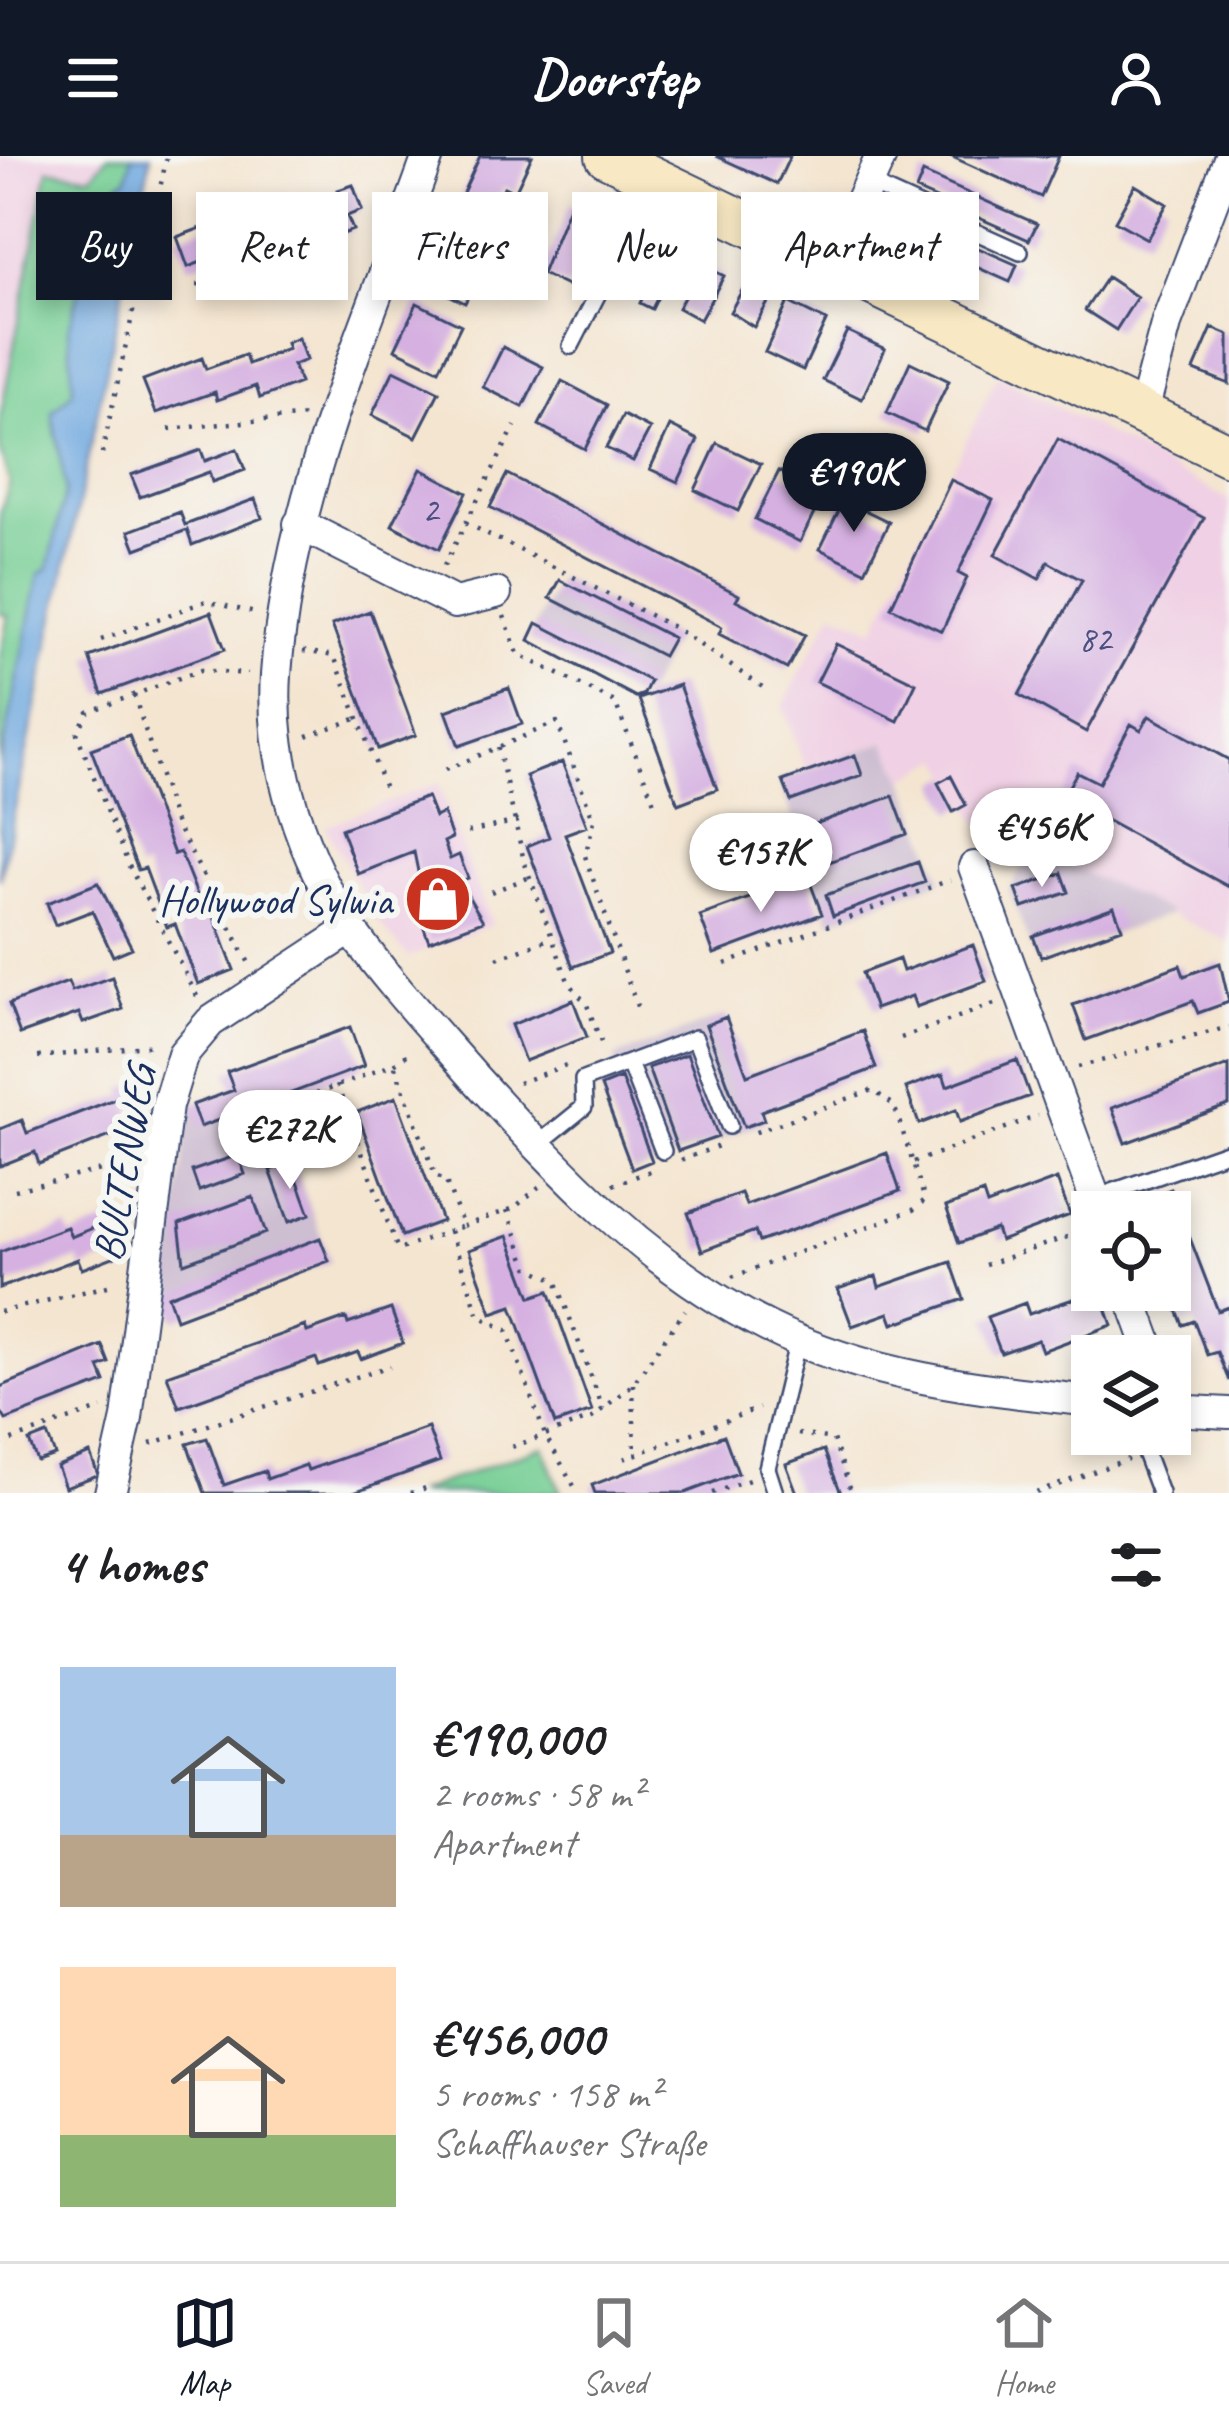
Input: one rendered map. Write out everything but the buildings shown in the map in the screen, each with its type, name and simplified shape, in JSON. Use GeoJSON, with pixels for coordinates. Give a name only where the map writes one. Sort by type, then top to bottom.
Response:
{"type":"FeatureCollection","features":[{"type":"Feature","properties":{"kind":"street"},"geometry":{"type":"LineString","coordinates":[[415,192],[428,156]]}},
{"type":"Feature","properties":{"kind":"street"},"geometry":{"type":"LineString","coordinates":[[607,156],[741,220]]}},
{"type":"Feature","properties":{"kind":"street"},"geometry":{"type":"LineString","coordinates":[[1143,412],[1167,321],[1229,158]]}},
{"type":"Feature","properties":{"kind":"street"},"geometry":{"type":"LineString","coordinates":[[377,300],[299,524],[280,648],[279,746],[302,832],[351,929],[437,1035],[584,1196],[641,1249],[699,1289],[798,1340],[859,1364],[955,1387],[1071,1399]]}},
{"type":"Feature","properties":{"kind":"street"},"geometry":{"type":"LineString","coordinates":[[909,300],[1229,455]]}},
{"type":"Feature","properties":{"kind":"street"},"geometry":{"type":"LineString","coordinates":[[299,524],[455,603],[496,593]]}},
{"type":"Feature","properties":{"kind":"street"},"geometry":{"type":"LineString","coordinates":[[974,867],[1089,1191]]}},
{"type":"Feature","properties":{"kind":"street","name":"BULTENWEG"},"geometry":{"type":"LineString","coordinates":[[110,1493],[130,1398],[160,1156],[183,1054],[210,1022],[351,929]]}},
{"type":"Feature","properties":{"kind":"street"},"geometry":{"type":"LineString","coordinates":[[1191,1410],[1229,1413]]}},
{"type":"Feature","properties":{"kind":"lane"},"geometry":{"type":"LineString","coordinates":[[874,170],[1020,252]]}},
{"type":"Feature","properties":{"kind":"lane"},"geometry":{"type":"LineString","coordinates":[[571,346],[656,179]]}},
{"type":"Feature","properties":{"kind":"lane"},"geometry":{"type":"LineString","coordinates":[[537,1145],[584,1107],[583,1080],[695,1038],[729,1126]]}},
{"type":"Feature","properties":{"kind":"lane"},"geometry":{"type":"LineString","coordinates":[[629,1063],[663,1151]]}},
{"type":"Feature","properties":{"kind":"lane"},"geometry":{"type":"LineString","coordinates":[[1143,1191],[1229,1151]]}},
{"type":"Feature","properties":{"kind":"lane"},"geometry":{"type":"LineString","coordinates":[[775,1493],[768,1473],[774,1430],[798,1340]]}},
{"type":"Feature","properties":{"kind":"lane"},"geometry":{"type":"LineString","coordinates":[[1146,1455],[1160,1493]]}},
{"type":"Feature","properties":{"kind":"path"},"geometry":{"type":"LineString","coordinates":[[102,454],[167,156]]}},
{"type":"Feature","properties":{"kind":"path"},"geometry":{"type":"LineString","coordinates":[[169,429],[338,413]]}},
{"type":"Feature","properties":{"kind":"path"},"geometry":{"type":"LineString","coordinates":[[431,591],[515,426]]}},
{"type":"Feature","properties":{"kind":"path"},"geometry":{"type":"LineString","coordinates":[[466,523],[676,628],[764,688]]}},
{"type":"Feature","properties":{"kind":"path"},"geometry":{"type":"LineString","coordinates":[[496,593],[518,654],[614,702],[656,807]]}},
{"type":"Feature","properties":{"kind":"path"},"geometry":{"type":"LineString","coordinates":[[101,640],[206,601],[280,648]]}},
{"type":"Feature","properties":{"kind":"path"},"geometry":{"type":"LineString","coordinates":[[210,1022],[129,866],[77,734],[88,712],[201,670],[280,648],[334,656],[386,791]]}},
{"type":"Feature","properties":{"kind":"path"},"geometry":{"type":"LineString","coordinates":[[133,694],[174,820],[261,986]]}},
{"type":"Feature","properties":{"kind":"path"},"geometry":{"type":"LineString","coordinates":[[279,746],[358,718]]}},
{"type":"Feature","properties":{"kind":"path"},"geometry":{"type":"LineString","coordinates":[[445,770],[557,722],[594,821],[585,856],[640,1015]]}},
{"type":"Feature","properties":{"kind":"path"},"geometry":{"type":"LineString","coordinates":[[498,747],[530,877],[552,938],[612,1070]]}},
{"type":"Feature","properties":{"kind":"path"},"geometry":{"type":"LineString","coordinates":[[468,832],[518,821]]}},
{"type":"Feature","properties":{"kind":"path"},"geometry":{"type":"LineString","coordinates":[[725,964],[936,888],[974,867]]}},
{"type":"Feature","properties":{"kind":"path"},"geometry":{"type":"LineString","coordinates":[[491,892],[530,877]]}},
{"type":"Feature","properties":{"kind":"path"},"geometry":{"type":"LineString","coordinates":[[497,958],[552,938]]}},
{"type":"Feature","properties":{"kind":"path"},"geometry":{"type":"LineString","coordinates":[[901,1039],[1020,994]]}},
{"type":"Feature","properties":{"kind":"path"},"geometry":{"type":"LineString","coordinates":[[1050,1075],[1229,1027]]}},
{"type":"Feature","properties":{"kind":"path"},"geometry":{"type":"LineString","coordinates":[[238,1124],[394,1064],[437,1035]]}},
{"type":"Feature","properties":{"kind":"path"},"geometry":{"type":"LineString","coordinates":[[38,1057],[160,1045],[183,1054]]}},
{"type":"Feature","properties":{"kind":"path"},"geometry":{"type":"LineString","coordinates":[[490,1094],[604,1050]]}},
{"type":"Feature","properties":{"kind":"path"},"geometry":{"type":"LineString","coordinates":[[394,1064],[436,1177],[445,1180],[463,1226]]}},
{"type":"Feature","properties":{"kind":"path"},"geometry":{"type":"LineString","coordinates":[[337,1085],[398,1250],[507,1210],[559,1169]]}},
{"type":"Feature","properties":{"kind":"path"},"geometry":{"type":"LineString","coordinates":[[512,1447],[603,1409],[633,1384],[699,1289],[913,1210],[925,1200],[894,1105],[872,1090],[584,1196]]}},
{"type":"Feature","properties":{"kind":"path"},"geometry":{"type":"LineString","coordinates":[[914,1162],[1061,1107]]}},
{"type":"Feature","properties":{"kind":"path"},"geometry":{"type":"LineString","coordinates":[[15,1190],[160,1156]]}},
{"type":"Feature","properties":{"kind":"path"},"geometry":{"type":"LineString","coordinates":[[507,1210],[528,1267],[556,1280],[603,1409]]}},
{"type":"Feature","properties":{"kind":"path"},"geometry":{"type":"LineString","coordinates":[[985,1265],[1071,1225]]}},
{"type":"Feature","properties":{"kind":"path"},"geometry":{"type":"LineString","coordinates":[[450,1232],[479,1316],[507,1330],[545,1435],[578,1493]]}},
{"type":"Feature","properties":{"kind":"path"},"geometry":{"type":"LineString","coordinates":[[0,1312],[145,1277]]}},
{"type":"Feature","properties":{"kind":"path"},"geometry":{"type":"LineString","coordinates":[[119,1454],[390,1366]]}},
{"type":"Feature","properties":{"kind":"path"},"geometry":{"type":"LineString","coordinates":[[633,1384],[635,1455]]}},
{"type":"Feature","properties":{"kind":"path"},"geometry":{"type":"LineString","coordinates":[[0,1444],[130,1398]]}},
{"type":"Feature","properties":{"kind":"path"},"geometry":{"type":"LineString","coordinates":[[624,1459],[781,1400]]}},
{"type":"Feature","properties":{"kind":"path"},"geometry":{"type":"LineString","coordinates":[[774,1430],[833,1439],[853,1493]]}},
{"type":"Feature","properties":{"kind":"path"},"geometry":{"type":"LineString","coordinates":[[1036,1493],[1140,1455]]}},
{"type":"Feature","properties":{"kind":"path"},"geometry":{"type":"LineString","coordinates":[[712,1493],[768,1473]]}},
{"type":"Feature","properties":{"kind":"path"},"geometry":{"type":"LineString","coordinates":[[411,1493],[428,1486]]}},
{"type":"Feature","properties":{"kind":"shaded area"},"geometry":{"type":"Polygon","coordinates":[[[0,156],[108,156],[91,176],[47,170],[43,192],[36,192],[36,228],[0,419],[0,156]]]}},
{"type":"Feature","properties":{"kind":"shaded area"},"geometry":{"type":"Polygon","coordinates":[[[998,375],[1229,500],[1229,942],[978,822],[942,758],[905,779],[884,742],[806,770],[783,706],[833,611],[875,629],[998,375]]]}},
{"type":"Feature","properties":{"kind":"shaded area"},"geometry":{"type":"Polygon","coordinates":[[[559,578],[675,637],[646,694],[636,698],[528,639],[559,578]]]}},
{"type":"Feature","properties":{"kind":"shaded area"},"geometry":{"type":"Polygon","coordinates":[[[885,742],[905,779],[942,880],[830,921],[779,780],[885,742]]]}},
{"type":"Feature","properties":{"kind":"shaded area"},"geometry":{"type":"Polygon","coordinates":[[[438,783],[492,925],[408,957],[380,924],[325,826],[438,783]]]}},
{"type":"Feature","properties":{"kind":"shaded area"},"geometry":{"type":"Polygon","coordinates":[[[1033,848],[1172,913],[1036,962],[1009,890],[1033,848]]]}},
{"type":"Feature","properties":{"kind":"shaded area"},"geometry":{"type":"Polygon","coordinates":[[[726,1015],[766,1122],[633,1173],[600,1086],[621,1078],[614,1058],[726,1015]]]}},
{"type":"Feature","properties":{"kind":"shaded area"},"geometry":{"type":"Polygon","coordinates":[[[233,1089],[246,1122],[254,1127],[277,1119],[331,1262],[175,1320],[166,1296],[190,1105],[233,1089]]]}},
{"type":"Feature","properties":{"kind":"green space"},"geometry":{"type":"Polygon","coordinates":[[[108,156],[132,156],[127,178],[106,192],[44,192],[48,169],[91,176],[108,156]]]}},
{"type":"Feature","properties":{"kind":"green space"},"geometry":{"type":"Polygon","coordinates":[[[36,232],[36,300],[77,300],[69,328],[73,392],[52,412],[66,489],[48,570],[39,574],[0,766],[0,657],[8,615],[0,614],[0,514],[10,483],[0,451],[0,419],[36,232]]]}},
{"type":"Feature","properties":{"kind":"green space"},"geometry":{"type":"Polygon","coordinates":[[[543,1446],[561,1493],[416,1493],[543,1446]]]}},
{"type":"Feature","properties":{"kind":"water"},"geometry":{"type":"Polygon","coordinates":[[[132,156],[151,156],[143,192],[106,192],[127,178],[132,156]]]}},
{"type":"Feature","properties":{"kind":"water"},"geometry":{"type":"Polygon","coordinates":[[[77,300],[121,300],[0,880],[0,766],[39,574],[48,569],[66,489],[52,412],[73,392],[69,328],[77,300]]]}},
{"type":"Feature","properties":{"kind":"place","name":"Hollywood Sylwia"},"geometry":{"type":"Point","coordinates":[438,899]}}]}
